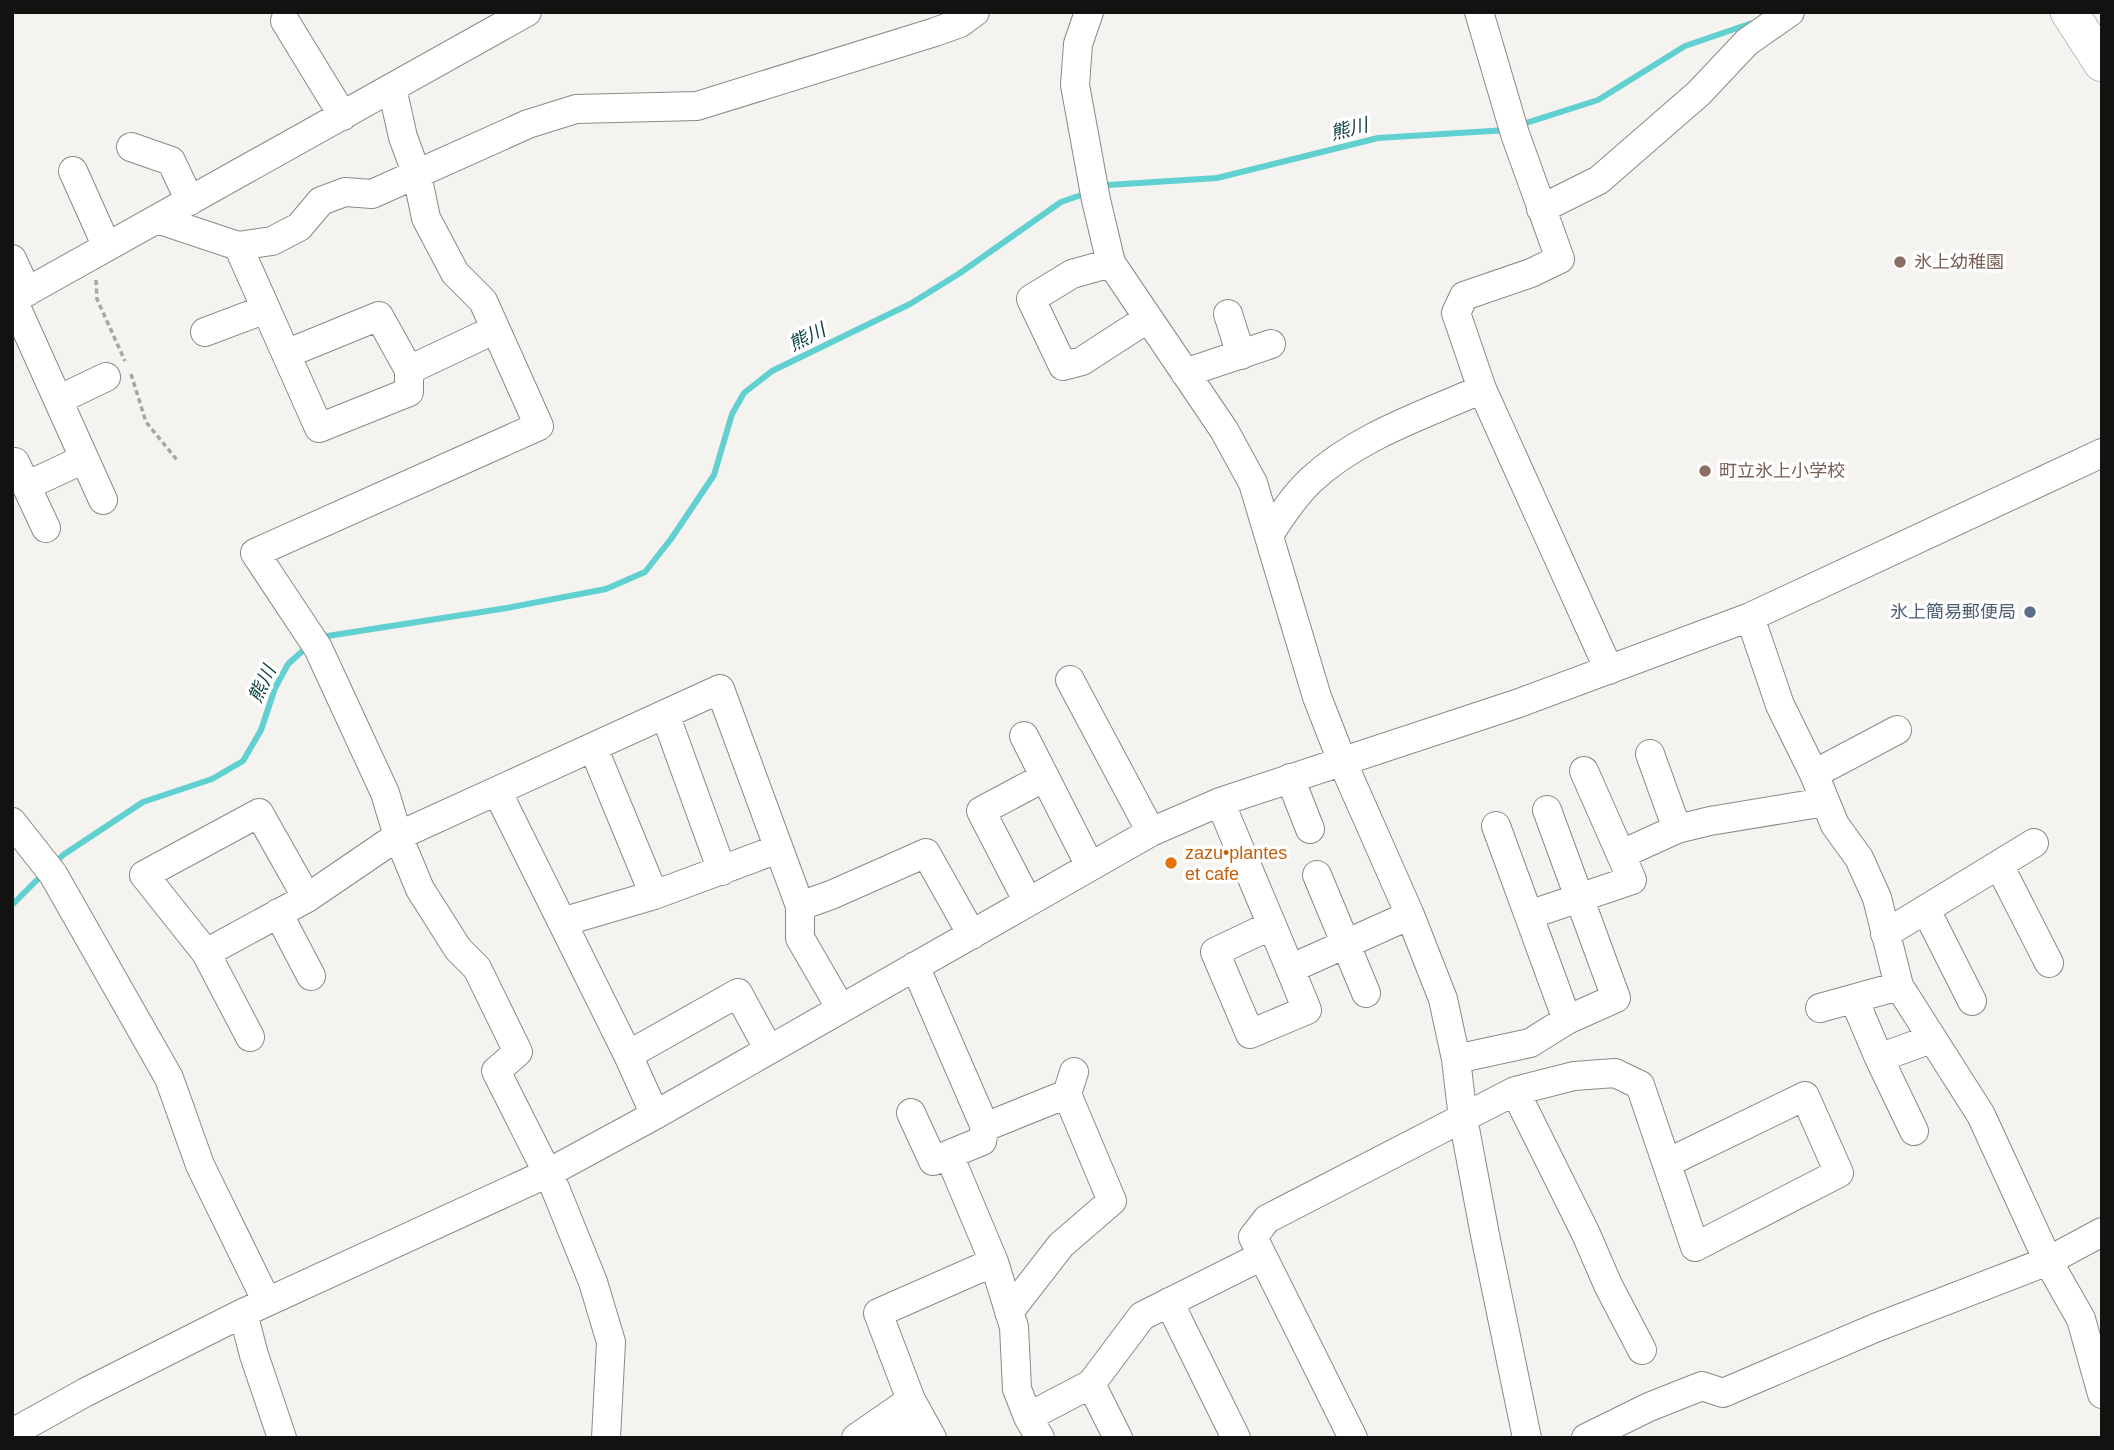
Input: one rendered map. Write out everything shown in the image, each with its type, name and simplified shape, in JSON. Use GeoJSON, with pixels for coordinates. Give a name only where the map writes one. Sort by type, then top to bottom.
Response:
{"type":"FeatureCollection","features":[{"type":"Feature","properties":{"kind":"main road"},"geometry":{"type":"LineString","coordinates":[[2069,12],[2102,63]]}},
{"type":"Feature","properties":{"kind":"street"},"geometry":{"type":"LineString","coordinates":[[17,298],[527,12]]}},
{"type":"Feature","properties":{"kind":"street"},"geometry":{"type":"LineString","coordinates":[[157,219],[238,246],[272,240],[299,227],[321,201],[345,192],[372,194],[527,124],[576,109],[697,106],[935,32],[960,23],[975,12]]}},
{"type":"Feature","properties":{"kind":"street"},"geometry":{"type":"LineString","coordinates":[[1089,12],[1078,44],[1075,85],[1094,190],[1111,263],[1224,430],[1254,483],[1317,697],[1443,999],[1456,1059],[1463,1118],[1485,1235],[1527,1438]]}},
{"type":"Feature","properties":{"kind":"street"},"geometry":{"type":"LineString","coordinates":[[1479,12],[1513,127],[1560,259],[1531,273],[1464,296],[1456,313],[1482,388],[1609,670]]}},
{"type":"Feature","properties":{"kind":"street"},"geometry":{"type":"LineString","coordinates":[[1541,209],[1599,180],[1699,93],[1747,42],[1790,13]]}},
{"type":"Feature","properties":{"kind":"street"},"geometry":{"type":"LineString","coordinates":[[285,21],[343,116]]}},
{"type":"Feature","properties":{"kind":"street"},"geometry":{"type":"LineString","coordinates":[[392,88],[403,137],[417,175],[426,218],[455,273],[483,301],[538,426],[255,552],[314,641],[384,793],[420,889],[458,949],[477,968],[519,1052],[496,1071],[548,1173],[593,1282],[611,1342],[607,1438]]}},
{"type":"Feature","properties":{"kind":"street"},"geometry":{"type":"LineString","coordinates":[[131,147],[172,161],[190,201]]}},
{"type":"Feature","properties":{"kind":"street"},"geometry":{"type":"LineString","coordinates":[[73,171],[101,250]]}},
{"type":"Feature","properties":{"kind":"street"},"geometry":{"type":"LineString","coordinates":[[238,246],[286,354],[319,428],[409,393],[409,370],[379,316],[286,354]]}},
{"type":"Feature","properties":{"kind":"street"},"geometry":{"type":"LineString","coordinates":[[12,259],[17,298],[58,400],[103,500]]}},
{"type":"Feature","properties":{"kind":"street"},"geometry":{"type":"LineString","coordinates":[[1111,263],[1072,274],[1031,299],[1063,366],[1082,361],[1147,319]]}},
{"type":"Feature","properties":{"kind":"street"},"geometry":{"type":"LineString","coordinates":[[205,332],[266,309]]}},
{"type":"Feature","properties":{"kind":"street"},"geometry":{"type":"LineString","coordinates":[[1228,314],[1241,355]]}},
{"type":"Feature","properties":{"kind":"street"},"geometry":{"type":"LineString","coordinates":[[409,370],[481,336]]}},
{"type":"Feature","properties":{"kind":"street"},"geometry":{"type":"LineString","coordinates":[[1185,373],[1271,344]]}},
{"type":"Feature","properties":{"kind":"street"},"geometry":{"type":"LineString","coordinates":[[58,400],[106,377]]}},
{"type":"Feature","properties":{"kind":"street"},"geometry":{"type":"LineString","coordinates":[[1269,536],[1283,512],[1311,480],[1338,460],[1368,440],[1482,388]]}},
{"type":"Feature","properties":{"kind":"street"},"geometry":{"type":"LineString","coordinates":[[12,1433],[86,1391],[255,1308],[548,1173],[655,1115],[1151,832],[1220,802],[1519,702],[1750,617],[2102,453]]}},
{"type":"Feature","properties":{"kind":"street"},"geometry":{"type":"LineString","coordinates":[[46,528],[21,474],[84,459]]}},
{"type":"Feature","properties":{"kind":"street"},"geometry":{"type":"LineString","coordinates":[[1750,617],[1780,705],[1814,774],[1835,825],[1859,858],[1877,898],[1899,986],[1981,1115],[2048,1261],[2081,1319],[2102,1394]]}},
{"type":"Feature","properties":{"kind":"street"},"geometry":{"type":"LineString","coordinates":[[1070,680],[1151,832]]}},
{"type":"Feature","properties":{"kind":"street"},"geometry":{"type":"LineString","coordinates":[[206,953],[307,898],[398,836],[720,689],[800,906],[800,938],[841,1009]]}},
{"type":"Feature","properties":{"kind":"street"},"geometry":{"type":"LineString","coordinates":[[666,714],[722,871]]}},
{"type":"Feature","properties":{"kind":"street"},"geometry":{"type":"LineString","coordinates":[[1814,774],[1897,730]]}},
{"type":"Feature","properties":{"kind":"street"},"geometry":{"type":"LineString","coordinates":[[1024,736],[1090,866]]}},
{"type":"Feature","properties":{"kind":"street"},"geometry":{"type":"LineString","coordinates":[[593,747],[654,895]]}},
{"type":"Feature","properties":{"kind":"street"},"geometry":{"type":"LineString","coordinates":[[1650,754],[1677,829]]}},
{"type":"Feature","properties":{"kind":"street"},"geometry":{"type":"LineString","coordinates":[[1529,915],[1632,880],[1584,771]]}},
{"type":"Feature","properties":{"kind":"street"},"geometry":{"type":"LineString","coordinates":[[1028,902],[981,811],[1045,777]]}},
{"type":"Feature","properties":{"kind":"street"},"geometry":{"type":"LineString","coordinates":[[1290,778],[1310,829]]}},
{"type":"Feature","properties":{"kind":"street"},"geometry":{"type":"LineString","coordinates":[[497,791],[655,1115]]}},
{"type":"Feature","properties":{"kind":"street"},"geometry":{"type":"LineString","coordinates":[[1220,802],[1272,925],[1290,968],[1307,1010],[1250,1034],[1215,952],[1272,925]]}},
{"type":"Feature","properties":{"kind":"street"},"geometry":{"type":"LineString","coordinates":[[1622,854],[1677,829],[1825,802]]}},
{"type":"Feature","properties":{"kind":"street"},"geometry":{"type":"LineString","coordinates":[[1456,1059],[1530,1043],[1567,1020],[1616,998],[1547,810]]}},
{"type":"Feature","properties":{"kind":"street"},"geometry":{"type":"LineString","coordinates":[[250,1037],[206,953],[144,875],[259,813],[307,898]]}},
{"type":"Feature","properties":{"kind":"street"},"geometry":{"type":"LineString","coordinates":[[12,822],[49,868],[169,1078],[255,1308],[254,1355],[282,1438]]}},
{"type":"Feature","properties":{"kind":"street"},"geometry":{"type":"LineString","coordinates":[[1496,826],[1567,1020]]}},
{"type":"Feature","properties":{"kind":"street"},"geometry":{"type":"LineString","coordinates":[[1885,934],[2034,844]]}},
{"type":"Feature","properties":{"kind":"street"},"geometry":{"type":"LineString","coordinates":[[562,922],[654,895],[778,849]]}},
{"type":"Feature","properties":{"kind":"street"},"geometry":{"type":"LineString","coordinates":[[800,906],[926,853],[972,935]]}},
{"type":"Feature","properties":{"kind":"street"},"geometry":{"type":"LineString","coordinates":[[1999,865],[2049,963]]}},
{"type":"Feature","properties":{"kind":"street"},"geometry":{"type":"LineString","coordinates":[[1317,875],[1366,993]]}},
{"type":"Feature","properties":{"kind":"street"},"geometry":{"type":"LineString","coordinates":[[1926,910],[1972,1001]]}},
{"type":"Feature","properties":{"kind":"street"},"geometry":{"type":"LineString","coordinates":[[278,913],[311,976]]}},
{"type":"Feature","properties":{"kind":"street"},"geometry":{"type":"LineString","coordinates":[[1290,968],[1410,915]]}},
{"type":"Feature","properties":{"kind":"street"},"geometry":{"type":"LineString","coordinates":[[911,1113],[933,1161],[982,1140],[985,1126],[915,966]]}},
{"type":"Feature","properties":{"kind":"street"},"geometry":{"type":"LineString","coordinates":[[1820,1008],[1899,986]]}},
{"type":"Feature","properties":{"kind":"street"},"geometry":{"type":"LineString","coordinates":[[628,1055],[738,993],[769,1050]]}},
{"type":"Feature","properties":{"kind":"street"},"geometry":{"type":"LineString","coordinates":[[1854,999],[1914,1131]]}},
{"type":"Feature","properties":{"kind":"street"},"geometry":{"type":"LineString","coordinates":[[1879,1058],[1931,1039]]}},
{"type":"Feature","properties":{"kind":"street"},"geometry":{"type":"LineString","coordinates":[[1345,1435],[1253,1237],[1267,1219],[1516,1091],[1574,1076],[1615,1073],[1640,1085],[1695,1247],[1839,1173],[1805,1096],[1667,1163]]}},
{"type":"Feature","properties":{"kind":"street"},"geometry":{"type":"LineString","coordinates":[[985,1126],[1070,1083],[1112,1201],[1061,1245],[1009,1312]]}},
{"type":"Feature","properties":{"kind":"street"},"geometry":{"type":"LineString","coordinates":[[1516,1091],[1587,1234],[1608,1285],[1642,1350]]}},
{"type":"Feature","properties":{"kind":"street"},"geometry":{"type":"LineString","coordinates":[[949,1155],[994,1262],[1014,1327],[1017,1389],[1034,1427],[1091,1384],[1142,1316],[1262,1256]]}},
{"type":"Feature","properties":{"kind":"street"},"geometry":{"type":"LineString","coordinates":[[1587,1438],[1649,1407],[1702,1386],[1723,1393],[1875,1328],[2048,1261],[2102,1232]]}},
{"type":"Feature","properties":{"kind":"street"},"geometry":{"type":"LineString","coordinates":[[921,1419],[878,1313],[994,1262]]}},
{"type":"Feature","properties":{"kind":"street"},"geometry":{"type":"LineString","coordinates":[[1169,1302],[1236,1438]]}},
{"type":"Feature","properties":{"kind":"street"},"geometry":{"type":"LineString","coordinates":[[1091,1384],[1118,1438]]}},
{"type":"Feature","properties":{"kind":"street"},"geometry":{"type":"LineString","coordinates":[[856,1438],[921,1419]]}},
{"type":"Feature","properties":{"kind":"street"},"geometry":{"type":"LineString","coordinates":[[893,1438],[921,1419]]}},
{"type":"Feature","properties":{"kind":"path"},"geometry":{"type":"LineString","coordinates":[[101,250],[97,299],[133,378],[146,422],[177,460]]}},
{"type":"Feature","properties":{"kind":"waterway","name":"熊川"},"geometry":{"type":"LineString","coordinates":[[1520,125],[1598,100],[1685,46],[1752,23]]}},
{"type":"Feature","properties":{"kind":"waterway","name":"熊川"},"geometry":{"type":"LineString","coordinates":[[1100,188],[1108,185],[1217,178],[1378,138],[1507,130]]}},
{"type":"Feature","properties":{"kind":"waterway","name":"熊川"},"geometry":{"type":"LineString","coordinates":[[321,637],[507,608],[606,589],[645,572],[714,475],[732,414],[744,393],[772,371],[910,304],[960,273],[1061,202],[1087,193]]}},
{"type":"Feature","properties":{"kind":"waterway","name":"熊川"},"geometry":{"type":"LineString","coordinates":[[54,864],[63,855],[143,802],[212,779],[243,761],[261,730],[275,688],[288,664],[307,647]]}},
{"type":"Feature","properties":{"kind":"waterway","name":"熊川"},"geometry":{"type":"LineString","coordinates":[[12,905],[43,874]]}},
{"type":"Feature","properties":{"kind":"place","name":"氷上幼稚園"},"geometry":{"type":"Point","coordinates":[1900,262]}},
{"type":"Feature","properties":{"kind":"place","name":"町立氷上小学校"},"geometry":{"type":"Point","coordinates":[1705,471]}},
{"type":"Feature","properties":{"kind":"place","name":"氷上簡易郵便局"},"geometry":{"type":"Point","coordinates":[2030,612]}},
{"type":"Feature","properties":{"kind":"place","name":"zazu•plantes et cafe"},"geometry":{"type":"Point","coordinates":[1171,863]}}]}
